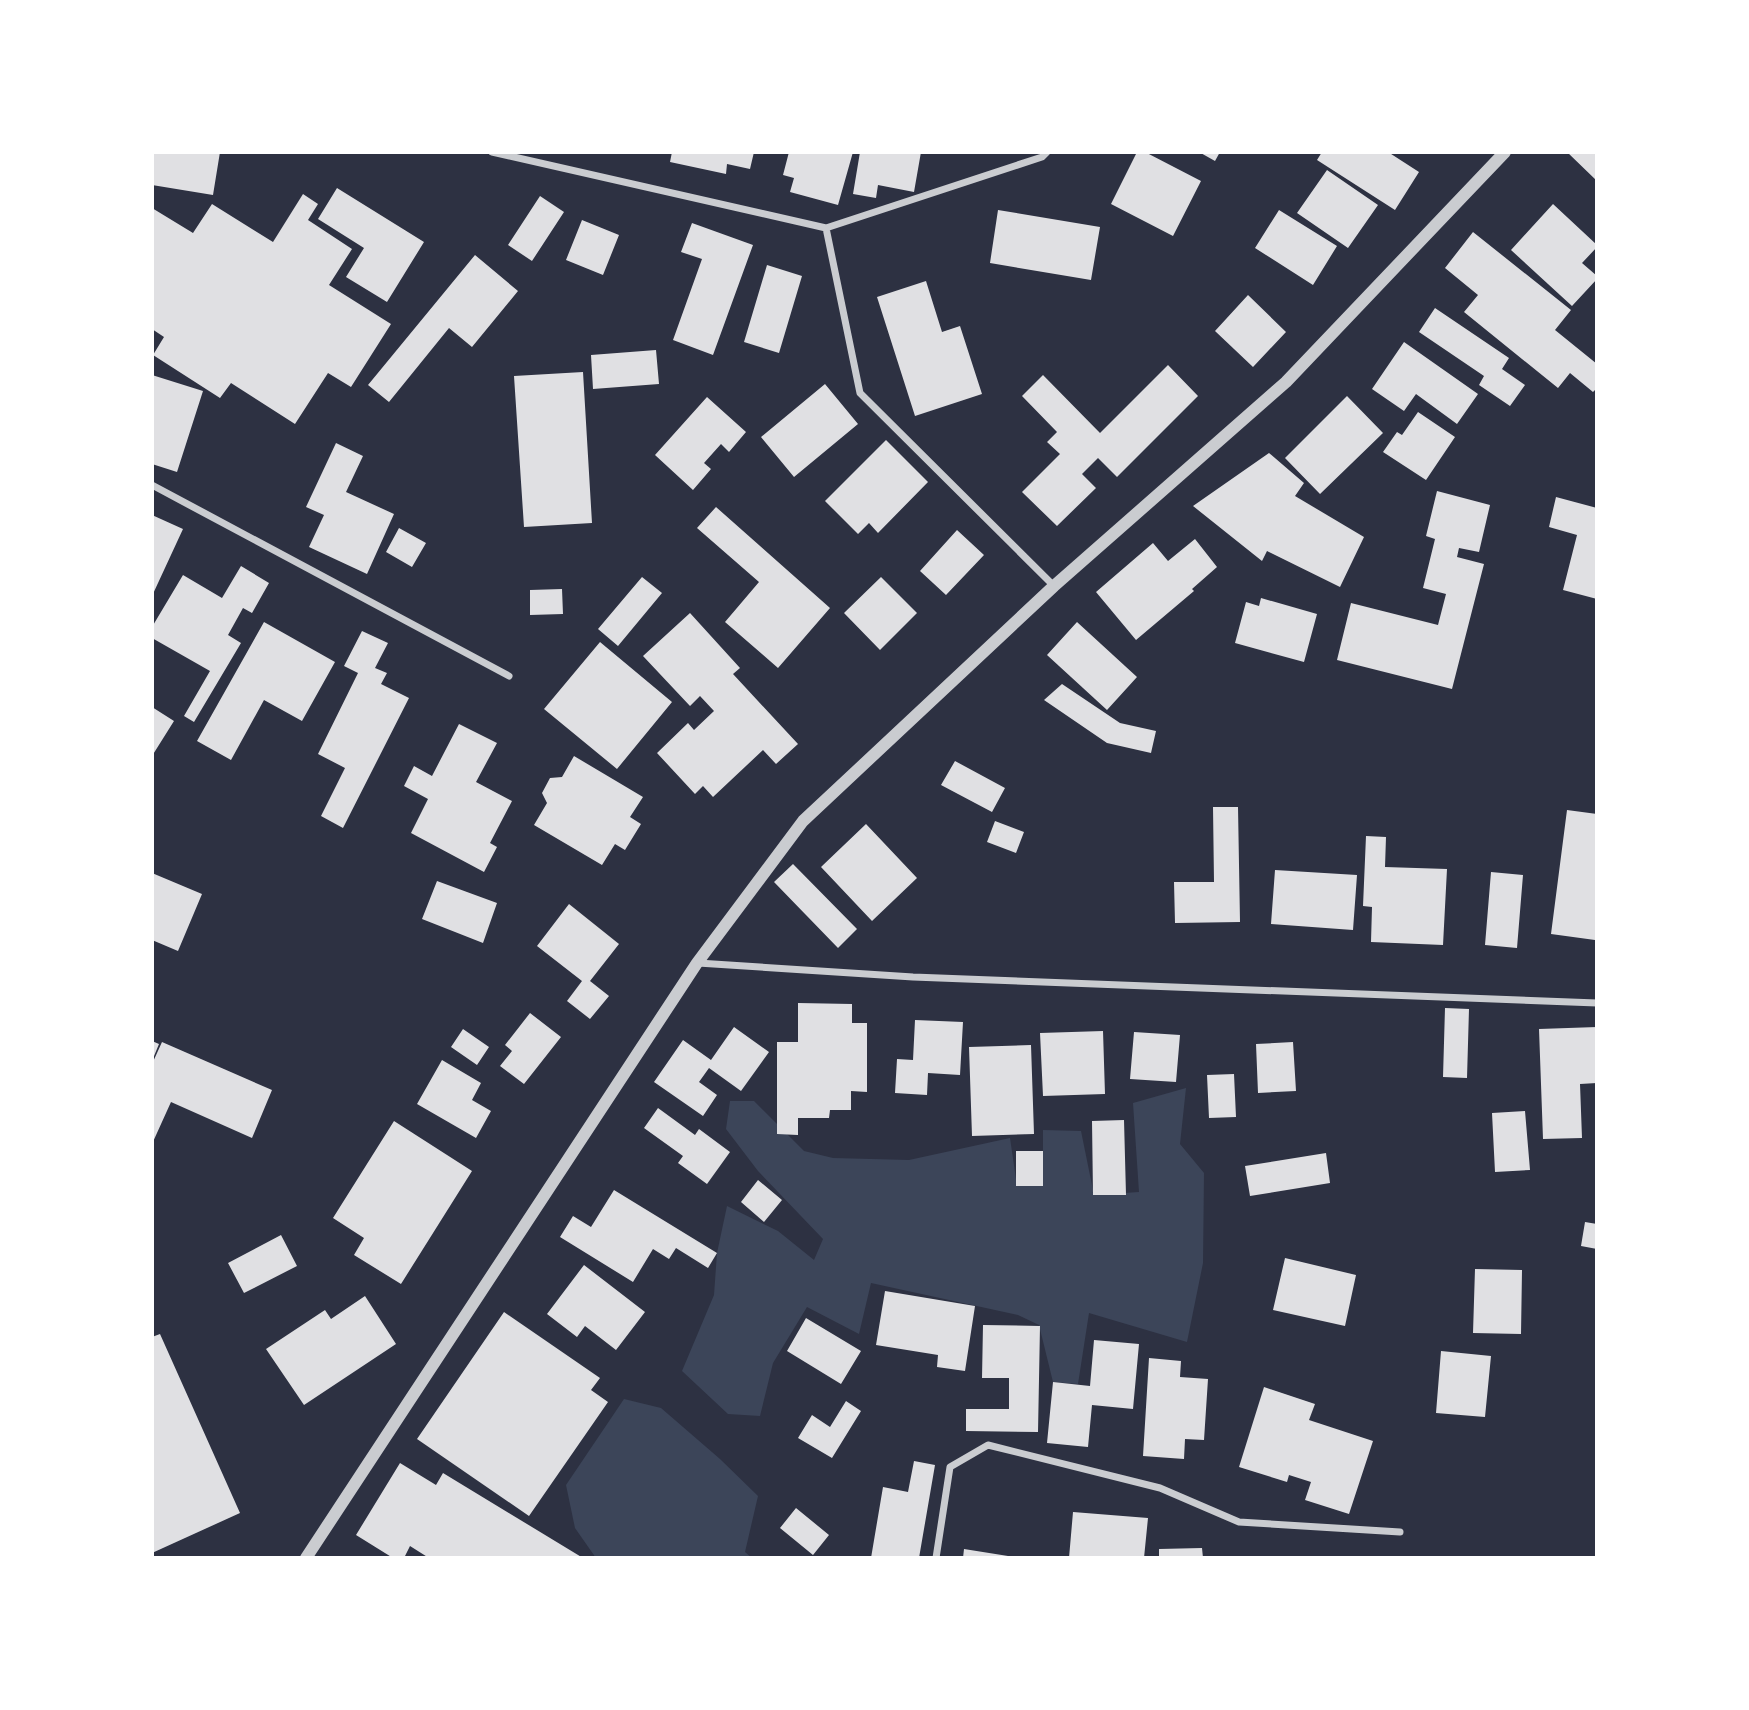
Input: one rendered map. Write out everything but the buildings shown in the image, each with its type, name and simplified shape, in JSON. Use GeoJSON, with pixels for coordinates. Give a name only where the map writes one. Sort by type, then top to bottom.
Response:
{"type":"FeatureCollection","features":[{"type":"Feature","properties":{"kind":"street"},"geometry":{"type":"LineString","coordinates":[[492,152],[825,228],[1042,157],[1047,152]]}},
{"type":"Feature","properties":{"kind":"street"},"geometry":{"type":"LineString","coordinates":[[306,1558],[697,963],[803,821],[1054,586],[1286,382],[1505,152]]}},
{"type":"Feature","properties":{"kind":"street"},"geometry":{"type":"LineString","coordinates":[[825,228],[860,393],[1054,586]]}},
{"type":"Feature","properties":{"kind":"street"},"geometry":{"type":"LineString","coordinates":[[152,485],[509,676]]}},
{"type":"Feature","properties":{"kind":"street"},"geometry":{"type":"LineString","coordinates":[[697,963],[913,977],[1597,1003]]}},
{"type":"Feature","properties":{"kind":"street"},"geometry":{"type":"LineString","coordinates":[[936,1558],[950,1467],[988,1445],[1160,1488],[1239,1522],[1400,1532]]}},
{"type":"Feature","properties":{"kind":"shaded area"},"geometry":{"type":"Polygon","coordinates":[[[1186,1088],[1180,1144],[1204,1173],[1203,1263],[1187,1342],[1089,1313],[1078,1384],[1053,1382],[1039,1325],[1018,1315],[871,1283],[859,1334],[807,1307],[773,1363],[760,1416],[728,1414],[682,1371],[714,1295],[717,1253],[727,1206],[778,1231],[814,1260],[823,1239],[758,1171],[726,1129],[730,1101],[754,1101],[804,1151],[833,1158],[909,1160],[1010,1138],[1017,1186],[1043,1186],[1043,1130],[1081,1131],[1094,1195],[1139,1192],[1133,1103],[1186,1088]]]}},
{"type":"Feature","properties":{"kind":"shaded area"},"geometry":{"type":"Polygon","coordinates":[[[624,1399],[661,1408],[758,1496],[745,1552],[752,1558],[596,1558],[575,1528],[566,1485],[624,1399]]]}}]}
